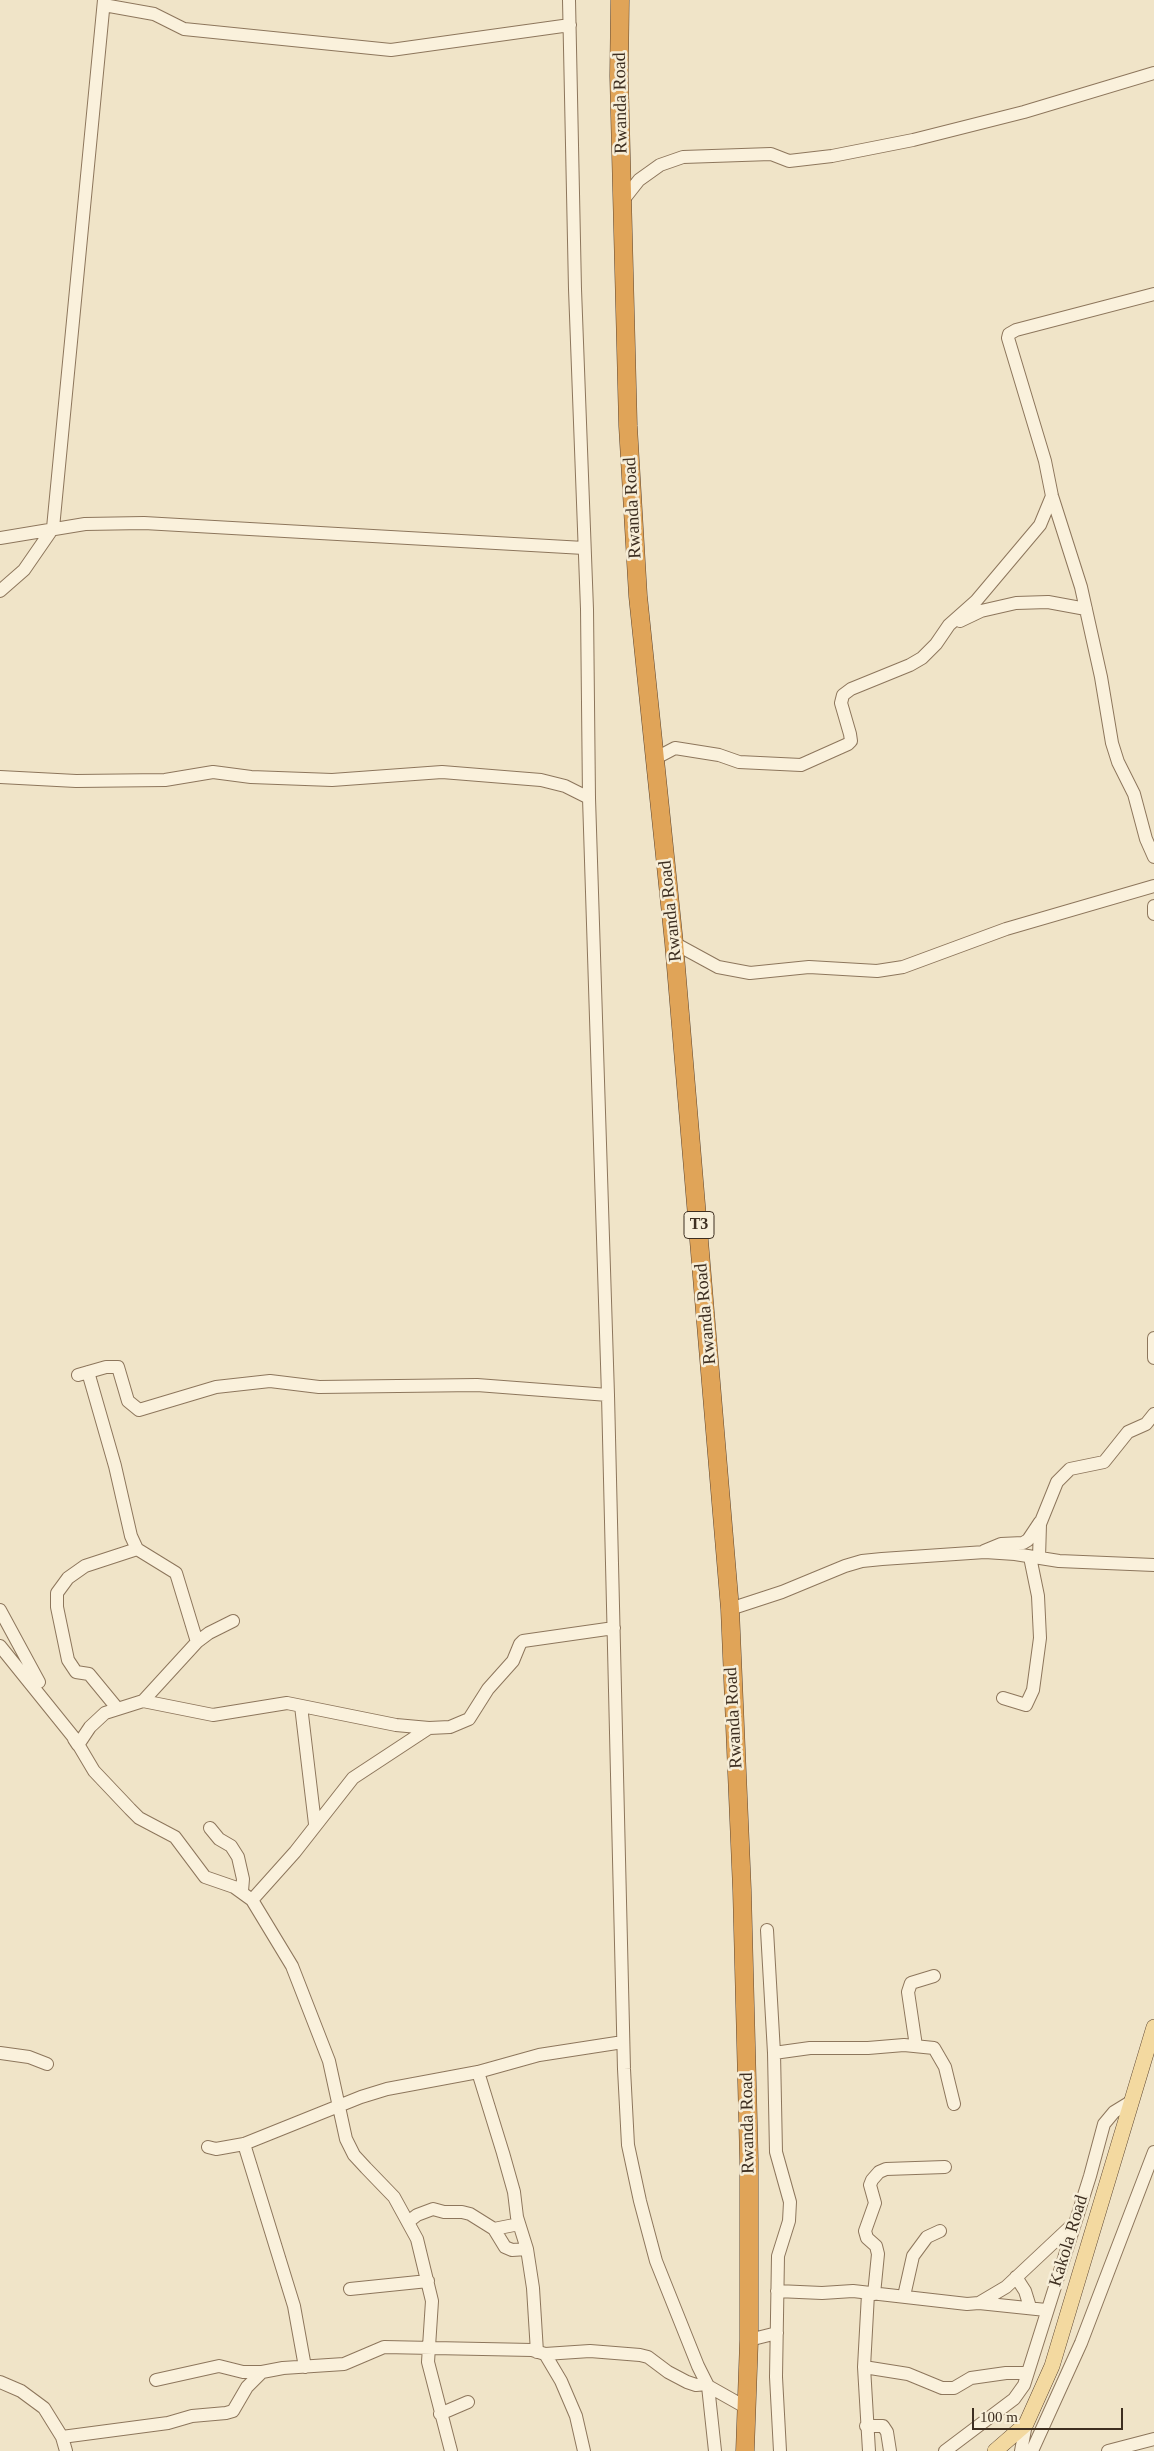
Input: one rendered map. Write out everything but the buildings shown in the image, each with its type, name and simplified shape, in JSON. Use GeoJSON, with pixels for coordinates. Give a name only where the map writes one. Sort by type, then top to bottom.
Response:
{"type":"FeatureCollection","features":[{"type":"Feature","properties":{"kind":"highway","name":"Rwanda Road"},"geometry":{"type":"LineString","coordinates":[[620,0],[619,76],[624,199],[628,426],[638,596],[674,943],[730,1609],[742,1890],[748,2122],[749,2340],[746,2451]]}},
{"type":"Feature","properties":{"kind":"main road","name":"Kakola Road"},"geometry":{"type":"LineString","coordinates":[[995,2451],[1026,2424],[1052,2366],[1154,2028]]}},
{"type":"Feature","properties":{"kind":"street"},"geometry":{"type":"LineString","coordinates":[[569,0],[589,798],[608,1395],[623,2042],[628,2145],[656,2261],[707,2385],[715,2451]]}},
{"type":"Feature","properties":{"kind":"street"},"geometry":{"type":"LineString","coordinates":[[0,591],[24,570],[53,528],[104,2],[154,14],[184,29],[391,50],[570,25]]}},
{"type":"Feature","properties":{"kind":"street"},"geometry":{"type":"LineString","coordinates":[[624,199],[639,180],[660,165],[683,157],[771,154],[789,161],[796,161],[832,156],[913,140],[1024,112],[1154,73]]}},
{"type":"Feature","properties":{"kind":"street"},"geometry":{"type":"LineString","coordinates":[[1154,294],[1009,334],[1045,461],[1052,496],[1086,610],[1101,677],[1112,743],[1118,762],[1134,794],[1144,832],[1154,857]]}},
{"type":"Feature","properties":{"kind":"street"},"geometry":{"type":"LineString","coordinates":[[656,758],[675,748],[719,755],[739,762],[806,764],[850,743],[841,703],[844,693],[910,665],[936,644],[947,628],[976,601],[1040,525],[1052,496]]}},
{"type":"Feature","properties":{"kind":"street"},"geometry":{"type":"LineString","coordinates":[[0,538],[53,528],[95,523],[144,524],[584,548]]}},
{"type":"Feature","properties":{"kind":"street"},"geometry":{"type":"LineString","coordinates":[[947,628],[981,611],[1016,603],[1048,602],[1086,610]]}},
{"type":"Feature","properties":{"kind":"street"},"geometry":{"type":"LineString","coordinates":[[0,777],[76,781],[165,780],[213,772],[251,777],[332,780],[442,772],[541,780],[565,786],[589,798]]}},
{"type":"Feature","properties":{"kind":"street"},"geometry":{"type":"LineString","coordinates":[[674,943],[718,967],[750,973],[809,967],[877,971],[902,967],[1006,929],[1154,886]]}},
{"type":"Feature","properties":{"kind":"street"},"geometry":{"type":"LineString","coordinates":[[1154,906],[1154,914]]}},
{"type":"Feature","properties":{"kind":"street"},"geometry":{"type":"LineString","coordinates":[[1154,1338],[1154,1358]]}},
{"type":"Feature","properties":{"kind":"street"},"geometry":{"type":"LineString","coordinates":[[197,1642],[176,1573],[138,1549],[131,1536],[115,1466],[83,1374],[112,1366],[118,1367],[128,1401],[139,1410],[216,1387],[270,1381],[318,1387],[477,1385],[608,1395]]}},
{"type":"Feature","properties":{"kind":"street"},"geometry":{"type":"LineString","coordinates":[[1154,1414],[1154,1424]]}},
{"type":"Feature","properties":{"kind":"street"},"geometry":{"type":"LineString","coordinates":[[1003,1698],[1026,1705],[1033,1690],[1040,1638],[1034,1557],[1042,1518],[1057,1482],[1065,1473],[1086,1464],[1104,1462],[1128,1432],[1146,1424],[1154,1414]]}},
{"type":"Feature","properties":{"kind":"street"},"geometry":{"type":"LineString","coordinates":[[980,1553],[1000,1544],[1023,1543],[1028,1540],[1042,1518]]}},
{"type":"Feature","properties":{"kind":"street"},"geometry":{"type":"LineString","coordinates":[[117,1708],[89,1674],[76,1672],[68,1660],[57,1607],[57,1593],[68,1578],[85,1566],[138,1549]]}},
{"type":"Feature","properties":{"kind":"street"},"geometry":{"type":"LineString","coordinates":[[730,1609],[862,1561],[980,1553],[1059,1561],[1154,1565]]}},
{"type":"Feature","properties":{"kind":"street"},"geometry":{"type":"LineString","coordinates":[[0,1610],[31,1669],[94,1771],[139,1818],[175,1837],[206,1877],[242,1891],[252,1900],[298,1979],[328,2061],[346,2139],[354,2155],[394,2197],[418,2239],[432,2301],[428,2362],[451,2451]]}},
{"type":"Feature","properties":{"kind":"street"},"geometry":{"type":"LineString","coordinates":[[143,1701],[197,1642],[209,1633],[234,1621]]}},
{"type":"Feature","properties":{"kind":"street"},"geometry":{"type":"LineString","coordinates":[[76,1742],[98,1719],[117,1708],[143,1701],[213,1715],[235,1713],[279,1703],[396,1725],[428,1728],[450,1727],[469,1719],[488,1689],[513,1660],[520,1644],[523,1642],[614,1628]]}},
{"type":"Feature","properties":{"kind":"street"},"geometry":{"type":"LineString","coordinates":[[0,1646],[76,1742]]}},
{"type":"Feature","properties":{"kind":"street"},"geometry":{"type":"LineString","coordinates":[[301,1706],[315,1824]]}},
{"type":"Feature","properties":{"kind":"street"},"geometry":{"type":"LineString","coordinates":[[252,1900],[295,1852],[315,1824],[353,1778],[428,1728]]}},
{"type":"Feature","properties":{"kind":"street"},"geometry":{"type":"LineString","coordinates":[[210,1828],[219,1839],[231,1846],[238,1857],[243,1879],[242,1891]]}},
{"type":"Feature","properties":{"kind":"street"},"geometry":{"type":"LineString","coordinates":[[767,1930],[774,2053],[776,2152],[788,2192],[790,2208],[789,2221],[778,2256],[776,2377],[780,2451]]}},
{"type":"Feature","properties":{"kind":"street"},"geometry":{"type":"LineString","coordinates":[[916,2046],[908,1992],[911,1983],[934,1976]]}},
{"type":"Feature","properties":{"kind":"street"},"geometry":{"type":"LineString","coordinates":[[208,2147],[216,2149],[244,2144],[387,2089],[478,2072],[539,2055],[623,2042]]}},
{"type":"Feature","properties":{"kind":"street"},"geometry":{"type":"LineString","coordinates":[[774,2053],[810,2048],[868,2048],[904,2044],[934,2048],[937,2050],[948,2077],[954,2104]]}},
{"type":"Feature","properties":{"kind":"street"},"geometry":{"type":"LineString","coordinates":[[0,2053],[29,2057],[47,2064]]}},
{"type":"Feature","properties":{"kind":"street"},"geometry":{"type":"LineString","coordinates":[[478,2072],[514,2192],[519,2224],[527,2249],[541,2353],[561,2381],[576,2416],[584,2451]]}},
{"type":"Feature","properties":{"kind":"street"},"geometry":{"type":"LineString","coordinates":[[945,2451],[1014,2399],[1024,2385],[1073,2223],[1090,2176],[1104,2124],[1114,2112],[1132,2101]]}},
{"type":"Feature","properties":{"kind":"street"},"geometry":{"type":"LineString","coordinates":[[244,2144],[294,2306],[306,2367]]}},
{"type":"Feature","properties":{"kind":"street"},"geometry":{"type":"LineString","coordinates":[[1032,2451],[1081,2343],[1154,2152]]}},
{"type":"Feature","properties":{"kind":"street"},"geometry":{"type":"LineString","coordinates":[[869,2451],[866,2426],[864,2366],[871,2294],[878,2254],[876,2246],[867,2238],[866,2231],[875,2203],[870,2185],[878,2172],[886,2169],[945,2167]]}},
{"type":"Feature","properties":{"kind":"street"},"geometry":{"type":"LineString","coordinates":[[408,2222],[417,2215],[433,2209],[470,2214],[494,2229],[504,2247],[512,2250],[527,2249]]}},
{"type":"Feature","properties":{"kind":"street"},"geometry":{"type":"LineString","coordinates":[[979,2303],[1006,2286],[1073,2223]]}},
{"type":"Feature","properties":{"kind":"street"},"geometry":{"type":"LineString","coordinates":[[494,2229],[519,2224]]}},
{"type":"Feature","properties":{"kind":"street"},"geometry":{"type":"LineString","coordinates":[[904,2296],[913,2256],[928,2237],[940,2231]]}},
{"type":"Feature","properties":{"kind":"street"},"geometry":{"type":"LineString","coordinates":[[1016,2277],[1025,2291],[1030,2307]]}},
{"type":"Feature","properties":{"kind":"street"},"geometry":{"type":"LineString","coordinates":[[350,2289],[428,2281]]}},
{"type":"Feature","properties":{"kind":"street"},"geometry":{"type":"LineString","coordinates":[[777,2291],[822,2293],[853,2291],[967,2304],[979,2303],[1046,2310]]}},
{"type":"Feature","properties":{"kind":"street"},"geometry":{"type":"LineString","coordinates":[[749,2340],[777,2333]]}},
{"type":"Feature","properties":{"kind":"street"},"geometry":{"type":"LineString","coordinates":[[156,2380],[219,2366],[243,2372],[262,2372],[344,2364],[384,2347],[532,2350],[541,2353],[590,2351],[648,2357],[681,2380],[696,2385],[707,2385],[747,2408]]}},
{"type":"Feature","properties":{"kind":"street"},"geometry":{"type":"LineString","coordinates":[[864,2366],[908,2374],[942,2388],[954,2388],[972,2378],[1006,2373],[1027,2373]]}},
{"type":"Feature","properties":{"kind":"street"},"geometry":{"type":"LineString","coordinates":[[62,2436],[168,2423],[192,2416],[233,2411],[247,2387],[262,2372]]}},
{"type":"Feature","properties":{"kind":"street"},"geometry":{"type":"LineString","coordinates":[[0,2382],[20,2391],[44,2408],[62,2436],[66,2451]]}},
{"type":"Feature","properties":{"kind":"street"},"geometry":{"type":"LineString","coordinates":[[440,2414],[468,2402]]}},
{"type":"Feature","properties":{"kind":"street"},"geometry":{"type":"LineString","coordinates":[[1021,2451],[1026,2424]]}},
{"type":"Feature","properties":{"kind":"street"},"geometry":{"type":"LineString","coordinates":[[866,2426],[883,2426],[887,2432],[890,2451]]}},
{"type":"Feature","properties":{"kind":"street"},"geometry":{"type":"LineString","coordinates":[[1108,2451],[1154,2439]]}}]}
